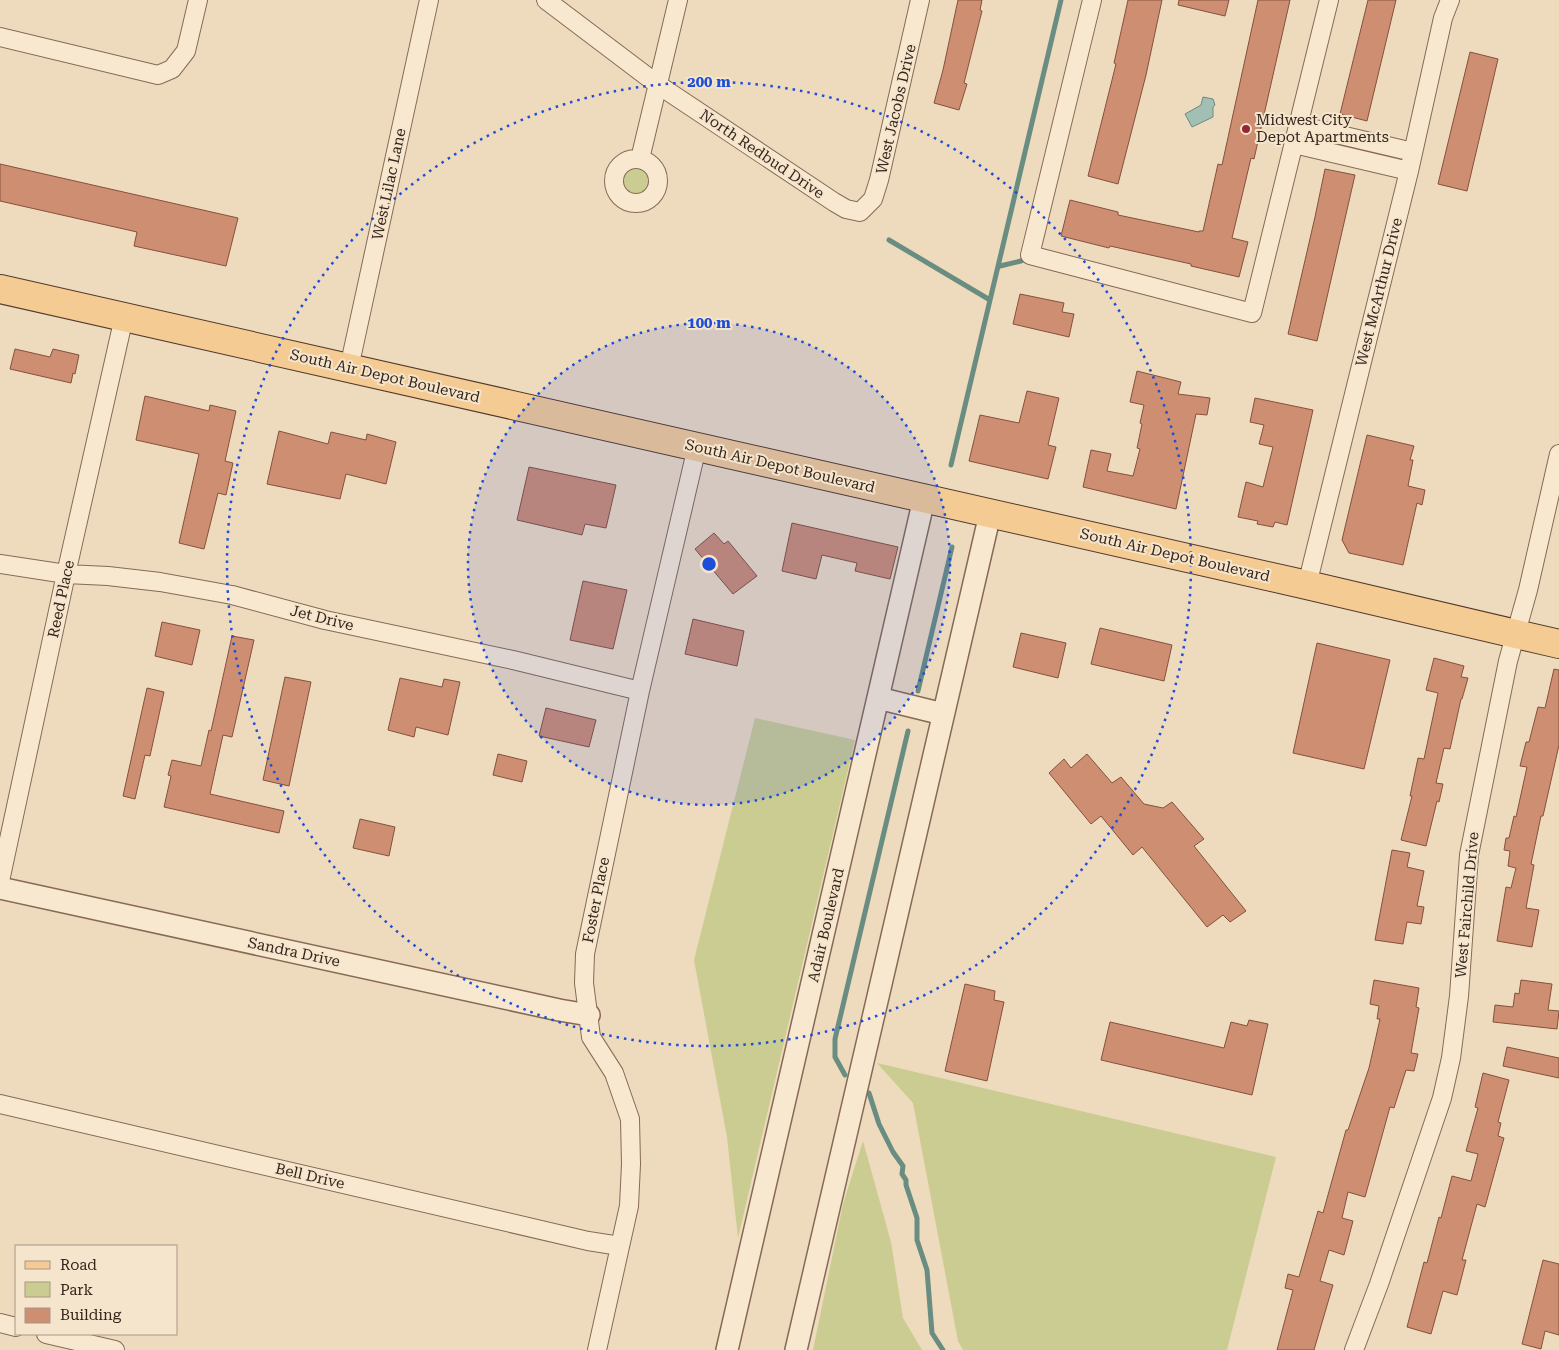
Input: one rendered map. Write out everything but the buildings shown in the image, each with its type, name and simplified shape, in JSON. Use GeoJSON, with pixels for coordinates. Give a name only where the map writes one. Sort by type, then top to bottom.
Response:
{"type":"FeatureCollection","features":[{"type":"Feature","properties":{"kind":"main road","name":"South Air Depot Boulevard"},"geometry":{"type":"LineString","coordinates":[[0,289],[1307,585],[1559,644]]}},
{"type":"Feature","properties":{"kind":"street"},"geometry":{"type":"LineString","coordinates":[[0,37],[158,75],[172,69],[186,51],[198,0]]}},
{"type":"Feature","properties":{"kind":"street","name":"West Lilac Lane"},"geometry":{"type":"LineString","coordinates":[[348,368],[429,0]]}},
{"type":"Feature","properties":{"kind":"street","name":"North Redbud Drive"},"geometry":{"type":"LineString","coordinates":[[546,0],[657,84],[834,202],[846,209],[860,212]]}},
{"type":"Feature","properties":{"kind":"street"},"geometry":{"type":"LineString","coordinates":[[640,159],[678,0]]}},
{"type":"Feature","properties":{"kind":"street","name":"West Jacobs Drive"},"geometry":{"type":"LineString","coordinates":[[860,212],[873,200],[879,180],[920,0]]}},
{"type":"Feature","properties":{"kind":"street"},"geometry":{"type":"LineString","coordinates":[[1092,0],[1030,254],[1252,313],[1329,0]]}},
{"type":"Feature","properties":{"kind":"street","name":"West McArthur Drive"},"geometry":{"type":"LineString","coordinates":[[1307,585],[1409,171],[1443,18],[1450,0]]}},
{"type":"Feature","properties":{"kind":"street"},"geometry":{"type":"LineString","coordinates":[[1298,125],[1413,152]]}},
{"type":"Feature","properties":{"kind":"street"},"geometry":{"type":"LineString","coordinates":[[1294,144],[1409,171]]}},
{"type":"Feature","properties":{"kind":"street","name":"Reed Place"},"geometry":{"type":"LineString","coordinates":[[0,881],[124,317]]}},
{"type":"Feature","properties":{"kind":"street","name":"Foster Place"},"geometry":{"type":"LineString","coordinates":[[597,1350],[629,1206],[631,1164],[630,1119],[614,1073],[591,1037],[584,983],[585,954],[640,691],[698,447]]}},
{"type":"Feature","properties":{"kind":"street","name":"West Fairchild Drive"},"geometry":{"type":"LineString","coordinates":[[1354,1350],[1379,1284],[1442,1098],[1451,1058],[1459,996],[1469,855],[1508,661],[1552,520],[1559,454]]}},
{"type":"Feature","properties":{"kind":"street","name":"Adair Boulevard"},"geometry":{"type":"LineString","coordinates":[[727,1350],[924,499]]}},
{"type":"Feature","properties":{"kind":"street"},"geometry":{"type":"LineString","coordinates":[[796,1350],[990,514]]}},
{"type":"Feature","properties":{"kind":"street","name":"Jet Drive"},"geometry":{"type":"LineString","coordinates":[[0,564],[66,574],[143,580],[232,595],[324,620],[513,660],[640,691]]}},
{"type":"Feature","properties":{"kind":"street"},"geometry":{"type":"LineString","coordinates":[[878,698],[943,714]]}},
{"type":"Feature","properties":{"kind":"street","name":"Sandra Drive"},"geometry":{"type":"LineString","coordinates":[[0,888],[589,1015]]}},
{"type":"Feature","properties":{"kind":"street","name":"Bell Drive"},"geometry":{"type":"LineString","coordinates":[[0,1104],[588,1241],[620,1246]]}},
{"type":"Feature","properties":{"kind":"street"},"geometry":{"type":"LineString","coordinates":[[0,1323],[15,1326]]}},
{"type":"Feature","properties":{"kind":"street"},"geometry":{"type":"LineString","coordinates":[[50,1335],[115,1350]]}},
{"type":"Feature","properties":{"kind":"green space"},"geometry":{"type":"Polygon","coordinates":[[[636,168],[645,172],[649,181],[645,190],[636,194],[627,190],[623,181],[627,172],[636,168]]]}},
{"type":"Feature","properties":{"kind":"green space"},"geometry":{"type":"Polygon","coordinates":[[[755,718],[855,740],[738,1238],[727,1137],[694,960],[755,718]]]}},
{"type":"Feature","properties":{"kind":"green space"},"geometry":{"type":"Polygon","coordinates":[[[877,1063],[1276,1157],[1227,1350],[963,1350],[958,1341],[913,1103],[877,1063]]]}},
{"type":"Feature","properties":{"kind":"green space"},"geometry":{"type":"Polygon","coordinates":[[[863,1141],[891,1242],[903,1318],[922,1350],[813,1350],[843,1204],[863,1141]]]}},
{"type":"Feature","properties":{"kind":"shaded area"},"geometry":{"type":"Polygon","coordinates":[[[1203,97],[1213,99],[1215,105],[1213,107],[1213,117],[1192,127],[1185,114],[1201,105],[1203,97]]]}},
{"type":"Feature","properties":{"kind":"waterway"},"geometry":{"type":"LineString","coordinates":[[951,465],[1061,0]]}},
{"type":"Feature","properties":{"kind":"waterway"},"geometry":{"type":"LineString","coordinates":[[889,240],[990,300]]}},
{"type":"Feature","properties":{"kind":"waterway"},"geometry":{"type":"LineString","coordinates":[[1000,266],[1021,261],[1028,256]]}},
{"type":"Feature","properties":{"kind":"waterway"},"geometry":{"type":"LineString","coordinates":[[918,691],[952,547]]}},
{"type":"Feature","properties":{"kind":"waterway"},"geometry":{"type":"LineString","coordinates":[[845,1075],[835,1057],[835,1039],[908,731]]}},
{"type":"Feature","properties":{"kind":"waterway"},"geometry":{"type":"LineString","coordinates":[[869,1093],[879,1124],[893,1152],[903,1166],[902,1174],[906,1180],[917,1218],[917,1240],[927,1270],[932,1333],[943,1350]]}},
{"type":"Feature","properties":{"kind":"place","name":"Midwest City Depot Apartments"},"geometry":{"type":"Point","coordinates":[1246,129]}}]}
